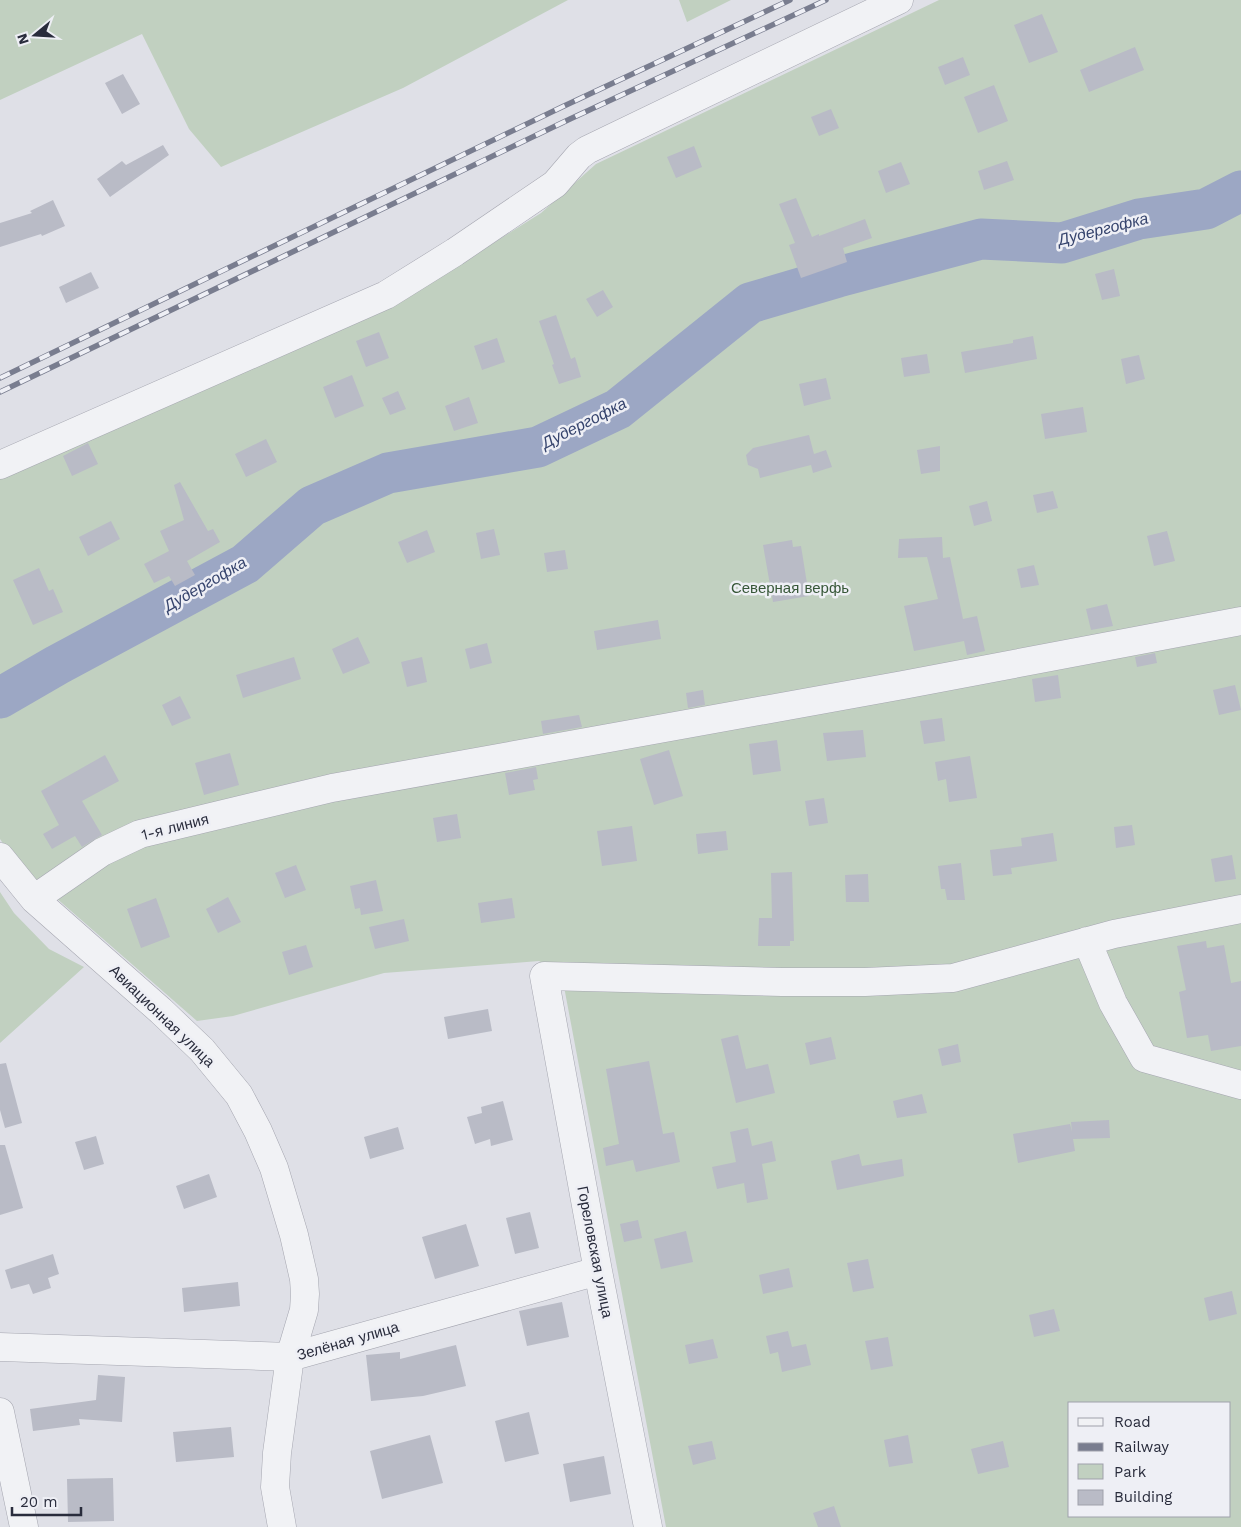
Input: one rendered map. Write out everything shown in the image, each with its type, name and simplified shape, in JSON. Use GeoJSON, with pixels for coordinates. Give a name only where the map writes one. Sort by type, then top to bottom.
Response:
{"type":"FeatureCollection","features":[{"type":"Feature","properties":{"kind":"street"},"geometry":{"type":"LineString","coordinates":[[0,465],[386,295],[455,252],[555,184],[579,156],[587,150],[899,0]]}},
{"type":"Feature","properties":{"kind":"street","name":"1-я линия"},"geometry":{"type":"LineString","coordinates":[[34,899],[102,852],[140,834],[332,788],[903,685],[1241,621]]}},
{"type":"Feature","properties":{"kind":"street","name":"Авиационная улица"},"geometry":{"type":"LineString","coordinates":[[0,857],[34,899],[161,1011],[202,1050],[239,1095],[258,1130],[274,1168],[294,1235],[301,1264],[305,1294],[304,1310],[290,1357],[277,1453],[275,1487],[282,1527]]}},
{"type":"Feature","properties":{"kind":"street"},"geometry":{"type":"LineString","coordinates":[[1241,909],[1114,934],[1088,941],[1114,1003],[1144,1058],[1241,1085]]}},
{"type":"Feature","properties":{"kind":"street","name":"Гореловская улица"},"geometry":{"type":"LineString","coordinates":[[648,1527],[598,1271],[544,976],[782,982],[865,982],[954,978],[1088,941]]}},
{"type":"Feature","properties":{"kind":"street","name":"Зелёная улица"},"geometry":{"type":"LineString","coordinates":[[0,1347],[290,1357],[598,1271]]}},
{"type":"Feature","properties":{"kind":"street"},"geometry":{"type":"LineString","coordinates":[[0,1412],[24,1527]]}},
{"type":"Feature","properties":{"kind":"green space"},"geometry":{"type":"Polygon","coordinates":[[[0,0],[568,0],[403,88],[221,167],[189,129],[142,34],[0,100],[0,0]]]}},
{"type":"Feature","properties":{"kind":"green space"},"geometry":{"type":"Polygon","coordinates":[[[679,0],[731,0],[687,22],[679,0]]]}},
{"type":"Feature","properties":{"kind":"green space","name":"Северная верфь"},"geometry":{"type":"Polygon","coordinates":[[[939,0],[1241,0],[1241,1527],[666,1527],[562,976],[539,961],[384,973],[233,1016],[197,1021],[47,890],[28,881],[0,839],[0,473],[393,306],[541,213],[596,164],[939,0]]]}},
{"type":"Feature","properties":{"kind":"green space"},"geometry":{"type":"Polygon","coordinates":[[[0,892],[14,913],[49,949],[84,967],[0,1043],[0,892]]]}},
{"type":"Feature","properties":{"kind":"building"},"geometry":{"type":"Polygon","coordinates":[[[1042,14],[1058,52],[1029,63],[1014,25],[1042,14]]]}},
{"type":"Feature","properties":{"kind":"building"},"geometry":{"type":"Polygon","coordinates":[[[1135,47],[1144,70],[1089,92],[1080,70],[1135,47]]]}},
{"type":"Feature","properties":{"kind":"building"},"geometry":{"type":"Polygon","coordinates":[[[963,57],[970,75],[945,85],[938,67],[963,57]]]}},
{"type":"Feature","properties":{"kind":"building"},"geometry":{"type":"Polygon","coordinates":[[[123,74],[140,104],[122,114],[105,83],[123,74]]]}},
{"type":"Feature","properties":{"kind":"building"},"geometry":{"type":"Polygon","coordinates":[[[994,85],[1008,121],[978,133],[964,97],[994,85]]]}},
{"type":"Feature","properties":{"kind":"building"},"geometry":{"type":"Polygon","coordinates":[[[831,109],[839,128],[819,136],[811,117],[831,109]]]}},
{"type":"Feature","properties":{"kind":"building"},"geometry":{"type":"Polygon","coordinates":[[[163,145],[169,155],[110,197],[97,179],[122,161],[126,165],[163,145]]]}},
{"type":"Feature","properties":{"kind":"building"},"geometry":{"type":"Polygon","coordinates":[[[694,146],[702,167],[676,178],[667,157],[694,146]]]}},
{"type":"Feature","properties":{"kind":"building"},"geometry":{"type":"Polygon","coordinates":[[[1007,161],[1014,180],[984,190],[978,171],[1007,161]]]}},
{"type":"Feature","properties":{"kind":"building"},"geometry":{"type":"Polygon","coordinates":[[[901,162],[910,184],[886,193],[878,171],[901,162]]]}},
{"type":"Feature","properties":{"kind":"building"},"geometry":{"type":"Polygon","coordinates":[[[796,198],[812,237],[865,219],[872,238],[843,248],[847,262],[801,278],[789,245],[795,243],[779,204],[796,198]]]}},
{"type":"Feature","properties":{"kind":"building"},"geometry":{"type":"Polygon","coordinates":[[[53,200],[65,226],[42,236],[41,234],[0,247],[0,223],[32,213],[30,211],[53,200]]]}},
{"type":"Feature","properties":{"kind":"building"},"geometry":{"type":"Polygon","coordinates":[[[1114,269],[1120,296],[1102,300],[1095,274],[1114,269]]]}},
{"type":"Feature","properties":{"kind":"building"},"geometry":{"type":"Polygon","coordinates":[[[91,272],[99,288],[66,303],[59,287],[91,272]]]}},
{"type":"Feature","properties":{"kind":"building"},"geometry":{"type":"Polygon","coordinates":[[[603,290],[613,307],[597,317],[586,299],[603,290]]]}},
{"type":"Feature","properties":{"kind":"building"},"geometry":{"type":"Polygon","coordinates":[[[556,315],[571,359],[575,357],[581,377],[559,384],[539,321],[556,315]]]}},
{"type":"Feature","properties":{"kind":"building"},"geometry":{"type":"Polygon","coordinates":[[[379,332],[389,358],[366,367],[356,341],[379,332]]]}},
{"type":"Feature","properties":{"kind":"building"},"geometry":{"type":"Polygon","coordinates":[[[1033,336],[1037,359],[965,373],[961,352],[1013,343],[1013,340],[1033,336]]]}},
{"type":"Feature","properties":{"kind":"building"},"geometry":{"type":"Polygon","coordinates":[[[497,338],[505,362],[482,370],[474,346],[497,338]]]}},
{"type":"Feature","properties":{"kind":"building"},"geometry":{"type":"Polygon","coordinates":[[[927,354],[930,373],[904,377],[901,358],[927,354]]]}},
{"type":"Feature","properties":{"kind":"building"},"geometry":{"type":"Polygon","coordinates":[[[1139,355],[1145,379],[1126,384],[1121,359],[1139,355]]]}},
{"type":"Feature","properties":{"kind":"building"},"geometry":{"type":"Polygon","coordinates":[[[352,375],[364,406],[335,418],[323,387],[352,375]]]}},
{"type":"Feature","properties":{"kind":"building"},"geometry":{"type":"Polygon","coordinates":[[[826,378],[831,399],[804,406],[799,384],[826,378]]]}},
{"type":"Feature","properties":{"kind":"building"},"geometry":{"type":"Polygon","coordinates":[[[398,391],[406,409],[390,415],[382,398],[398,391]]]}},
{"type":"Feature","properties":{"kind":"building"},"geometry":{"type":"Polygon","coordinates":[[[469,397],[478,423],[454,431],[445,406],[469,397]]]}},
{"type":"Feature","properties":{"kind":"building"},"geometry":{"type":"Polygon","coordinates":[[[1083,407],[1087,432],[1045,439],[1041,414],[1083,407]]]}},
{"type":"Feature","properties":{"kind":"building"},"geometry":{"type":"Polygon","coordinates":[[[809,435],[814,454],[826,450],[832,467],[813,473],[811,465],[760,478],[758,469],[748,465],[746,455],[753,448],[809,435]]]}},
{"type":"Feature","properties":{"kind":"building"},"geometry":{"type":"Polygon","coordinates":[[[266,439],[277,462],[246,477],[235,454],[266,439]]]}},
{"type":"Feature","properties":{"kind":"building"},"geometry":{"type":"Polygon","coordinates":[[[88,443],[98,464],[72,476],[63,456],[88,443]]]}},
{"type":"Feature","properties":{"kind":"building"},"geometry":{"type":"Polygon","coordinates":[[[940,446],[940,471],[921,474],[917,450],[940,446]]]}},
{"type":"Feature","properties":{"kind":"building"},"geometry":{"type":"Polygon","coordinates":[[[180,482],[208,531],[213,529],[220,542],[187,561],[195,575],[175,586],[169,576],[154,583],[144,564],[169,551],[160,531],[184,520],[174,485],[180,482]]]}},
{"type":"Feature","properties":{"kind":"building"},"geometry":{"type":"Polygon","coordinates":[[[1053,491],[1058,508],[1037,513],[1033,495],[1053,491]]]}},
{"type":"Feature","properties":{"kind":"building"},"geometry":{"type":"Polygon","coordinates":[[[987,501],[992,521],[974,526],[969,506],[987,501]]]}},
{"type":"Feature","properties":{"kind":"building"},"geometry":{"type":"Polygon","coordinates":[[[111,521],[120,539],[88,556],[79,537],[111,521]]]}},
{"type":"Feature","properties":{"kind":"building"},"geometry":{"type":"Polygon","coordinates":[[[494,529],[500,555],[481,559],[476,533],[494,529]]]}},
{"type":"Feature","properties":{"kind":"building"},"geometry":{"type":"Polygon","coordinates":[[[427,530],[435,552],[407,563],[398,542],[427,530]]]}},
{"type":"Feature","properties":{"kind":"building"},"geometry":{"type":"Polygon","coordinates":[[[1167,531],[1175,561],[1154,566],[1147,536],[1167,531]]]}},
{"type":"Feature","properties":{"kind":"building"},"geometry":{"type":"Polygon","coordinates":[[[942,537],[943,558],[950,557],[963,619],[977,616],[985,651],[967,655],[964,641],[914,651],[904,606],[938,599],[927,557],[898,558],[899,539],[942,537]]]}},
{"type":"Feature","properties":{"kind":"building"},"geometry":{"type":"Polygon","coordinates":[[[792,540],[793,547],[801,546],[809,596],[773,602],[763,545],[792,540]]]}},
{"type":"Feature","properties":{"kind":"building"},"geometry":{"type":"Polygon","coordinates":[[[565,550],[568,569],[547,572],[544,553],[565,550]]]}},
{"type":"Feature","properties":{"kind":"building"},"geometry":{"type":"Polygon","coordinates":[[[1034,565],[1039,585],[1021,588],[1017,569],[1034,565]]]}},
{"type":"Feature","properties":{"kind":"building"},"geometry":{"type":"Polygon","coordinates":[[[39,568],[49,591],[53,589],[63,612],[33,625],[13,580],[39,568]]]}},
{"type":"Feature","properties":{"kind":"building"},"geometry":{"type":"Polygon","coordinates":[[[1107,604],[1113,626],[1091,630],[1086,609],[1107,604]]]}},
{"type":"Feature","properties":{"kind":"building"},"geometry":{"type":"Polygon","coordinates":[[[658,620],[661,639],[597,650],[594,631],[658,620]]]}},
{"type":"Feature","properties":{"kind":"building"},"geometry":{"type":"Polygon","coordinates":[[[358,637],[370,663],[343,674],[332,649],[358,637]]]}},
{"type":"Feature","properties":{"kind":"building"},"geometry":{"type":"Polygon","coordinates":[[[487,643],[492,663],[470,669],[465,649],[487,643]]]}},
{"type":"Feature","properties":{"kind":"building"},"geometry":{"type":"Polygon","coordinates":[[[1155,653],[1157,663],[1137,667],[1135,657],[1155,653]]]}},
{"type":"Feature","properties":{"kind":"building"},"geometry":{"type":"Polygon","coordinates":[[[294,657],[301,679],[243,698],[236,675],[294,657]]]}},
{"type":"Feature","properties":{"kind":"building"},"geometry":{"type":"Polygon","coordinates":[[[422,657],[427,682],[407,687],[401,662],[422,657]]]}},
{"type":"Feature","properties":{"kind":"building"},"geometry":{"type":"Polygon","coordinates":[[[1058,675],[1061,698],[1035,702],[1032,679],[1058,675]]]}},
{"type":"Feature","properties":{"kind":"building"},"geometry":{"type":"Polygon","coordinates":[[[1235,685],[1241,710],[1219,715],[1213,690],[1235,685]]]}},
{"type":"Feature","properties":{"kind":"building"},"geometry":{"type":"Polygon","coordinates":[[[703,690],[705,705],[688,708],[686,693],[703,690]]]}},
{"type":"Feature","properties":{"kind":"building"},"geometry":{"type":"Polygon","coordinates":[[[180,696],[191,718],[172,726],[162,705],[180,696]]]}},
{"type":"Feature","properties":{"kind":"building"},"geometry":{"type":"Polygon","coordinates":[[[579,715],[582,727],[543,734],[541,721],[579,715]]]}},
{"type":"Feature","properties":{"kind":"building"},"geometry":{"type":"Polygon","coordinates":[[[942,718],[945,741],[924,744],[920,721],[942,718]]]}},
{"type":"Feature","properties":{"kind":"building"},"geometry":{"type":"Polygon","coordinates":[[[863,730],[866,757],[827,761],[823,733],[863,730]]]}},
{"type":"Feature","properties":{"kind":"building"},"geometry":{"type":"Polygon","coordinates":[[[777,740],[781,771],[753,775],[749,744],[777,740]]]}},
{"type":"Feature","properties":{"kind":"building"},"geometry":{"type":"Polygon","coordinates":[[[669,750],[683,796],[654,805],[640,759],[669,750]]]}},
{"type":"Feature","properties":{"kind":"building"},"geometry":{"type":"Polygon","coordinates":[[[230,753],[239,785],[204,795],[195,763],[230,753]]]}},
{"type":"Feature","properties":{"kind":"building"},"geometry":{"type":"Polygon","coordinates":[[[105,755],[119,781],[82,801],[102,835],[82,847],[75,836],[52,849],[43,834],[59,825],[41,791],[105,755]]]}},
{"type":"Feature","properties":{"kind":"building"},"geometry":{"type":"Polygon","coordinates":[[[970,756],[977,798],[949,802],[946,779],[938,781],[935,762],[970,756]]]}},
{"type":"Feature","properties":{"kind":"building"},"geometry":{"type":"Polygon","coordinates":[[[536,767],[538,779],[533,780],[535,790],[509,795],[505,773],[536,767]]]}},
{"type":"Feature","properties":{"kind":"building"},"geometry":{"type":"Polygon","coordinates":[[[824,798],[828,823],[809,826],[805,801],[824,798]]]}},
{"type":"Feature","properties":{"kind":"building"},"geometry":{"type":"Polygon","coordinates":[[[457,814],[461,838],[437,842],[433,818],[457,814]]]}},
{"type":"Feature","properties":{"kind":"building"},"geometry":{"type":"Polygon","coordinates":[[[1132,825],[1135,845],[1116,848],[1114,827],[1132,825]]]}},
{"type":"Feature","properties":{"kind":"building"},"geometry":{"type":"Polygon","coordinates":[[[632,826],[637,861],[602,866],[597,831],[632,826]]]}},
{"type":"Feature","properties":{"kind":"building"},"geometry":{"type":"Polygon","coordinates":[[[726,831],[728,850],[698,854],[696,834],[726,831]]]}},
{"type":"Feature","properties":{"kind":"building"},"geometry":{"type":"Polygon","coordinates":[[[1053,833],[1057,861],[1011,868],[1012,874],[993,876],[990,850],[1022,846],[1021,838],[1053,833]]]}},
{"type":"Feature","properties":{"kind":"building"},"geometry":{"type":"Polygon","coordinates":[[[1232,855],[1236,879],[1215,882],[1211,859],[1232,855]]]}},
{"type":"Feature","properties":{"kind":"building"},"geometry":{"type":"Polygon","coordinates":[[[961,863],[965,900],[947,900],[945,889],[941,889],[938,866],[961,863]]]}},
{"type":"Feature","properties":{"kind":"building"},"geometry":{"type":"Polygon","coordinates":[[[296,865],[306,890],[285,898],[275,873],[296,865]]]}},
{"type":"Feature","properties":{"kind":"building"},"geometry":{"type":"Polygon","coordinates":[[[792,872],[794,941],[790,941],[790,946],[758,946],[759,918],[772,918],[771,873],[792,872]]]}},
{"type":"Feature","properties":{"kind":"building"},"geometry":{"type":"Polygon","coordinates":[[[868,874],[869,902],[846,902],[845,875],[868,874]]]}},
{"type":"Feature","properties":{"kind":"building"},"geometry":{"type":"Polygon","coordinates":[[[376,880],[383,911],[361,915],[360,908],[355,909],[350,886],[376,880]]]}},
{"type":"Feature","properties":{"kind":"building"},"geometry":{"type":"Polygon","coordinates":[[[228,897],[241,922],[218,933],[206,909],[228,897]]]}},
{"type":"Feature","properties":{"kind":"building"},"geometry":{"type":"Polygon","coordinates":[[[156,898],[170,937],[141,948],[127,909],[156,898]]]}},
{"type":"Feature","properties":{"kind":"building"},"geometry":{"type":"Polygon","coordinates":[[[512,898],[515,918],[481,923],[478,903],[512,898]]]}},
{"type":"Feature","properties":{"kind":"building"},"geometry":{"type":"Polygon","coordinates":[[[404,919],[409,941],[375,949],[369,927],[404,919]]]}},
{"type":"Feature","properties":{"kind":"building"},"geometry":{"type":"Polygon","coordinates":[[[1206,941],[1207,948],[1224,945],[1231,983],[1241,981],[1241,1046],[1211,1051],[1208,1035],[1187,1038],[1179,992],[1186,990],[1177,946],[1206,941]]]}},
{"type":"Feature","properties":{"kind":"building"},"geometry":{"type":"Polygon","coordinates":[[[306,945],[313,967],[289,975],[282,952],[306,945]]]}},
{"type":"Feature","properties":{"kind":"building"},"geometry":{"type":"Polygon","coordinates":[[[488,1009],[492,1031],[448,1039],[444,1017],[488,1009]]]}},
{"type":"Feature","properties":{"kind":"building"},"geometry":{"type":"Polygon","coordinates":[[[738,1035],[746,1069],[768,1064],[775,1093],[736,1103],[721,1039],[738,1035]]]}},
{"type":"Feature","properties":{"kind":"building"},"geometry":{"type":"Polygon","coordinates":[[[831,1037],[836,1059],[810,1065],[805,1043],[831,1037]]]}},
{"type":"Feature","properties":{"kind":"building"},"geometry":{"type":"Polygon","coordinates":[[[958,1044],[961,1062],[942,1066],[938,1049],[958,1044]]]}},
{"type":"Feature","properties":{"kind":"building"},"geometry":{"type":"Polygon","coordinates":[[[649,1061],[663,1134],[674,1132],[680,1162],[636,1172],[633,1160],[606,1166],[603,1148],[619,1144],[606,1069],[649,1061]]]}},
{"type":"Feature","properties":{"kind":"building"},"geometry":{"type":"Polygon","coordinates":[[[6,1063],[22,1123],[5,1128],[0,1110],[0,1064],[6,1063]]]}},
{"type":"Feature","properties":{"kind":"building"},"geometry":{"type":"Polygon","coordinates":[[[922,1094],[927,1113],[897,1118],[893,1101],[922,1094]]]}},
{"type":"Feature","properties":{"kind":"building"},"geometry":{"type":"Polygon","coordinates":[[[503,1101],[513,1140],[491,1146],[490,1139],[475,1144],[467,1117],[482,1113],[481,1107],[503,1101]]]}},
{"type":"Feature","properties":{"kind":"building"},"geometry":{"type":"Polygon","coordinates":[[[1109,1120],[1110,1138],[1073,1139],[1075,1151],[1018,1163],[1013,1134],[1070,1124],[1072,1132],[1071,1122],[1109,1120]]]}},
{"type":"Feature","properties":{"kind":"building"},"geometry":{"type":"Polygon","coordinates":[[[398,1127],[404,1149],[370,1159],[364,1137],[398,1127]]]}},
{"type":"Feature","properties":{"kind":"building"},"geometry":{"type":"Polygon","coordinates":[[[748,1128],[752,1146],[772,1141],[776,1161],[762,1164],[768,1199],[747,1203],[744,1183],[717,1189],[712,1167],[736,1162],[730,1132],[748,1128]]]}},
{"type":"Feature","properties":{"kind":"building"},"geometry":{"type":"Polygon","coordinates":[[[96,1136],[104,1164],[84,1170],[75,1142],[96,1136]]]}},
{"type":"Feature","properties":{"kind":"building"},"geometry":{"type":"Polygon","coordinates":[[[0,1145],[5,1145],[23,1208],[0,1215],[0,1145]]]}},
{"type":"Feature","properties":{"kind":"building"},"geometry":{"type":"Polygon","coordinates":[[[859,1154],[862,1166],[902,1159],[904,1176],[837,1190],[831,1161],[859,1154]]]}},
{"type":"Feature","properties":{"kind":"building"},"geometry":{"type":"Polygon","coordinates":[[[209,1174],[217,1197],[184,1209],[176,1186],[209,1174]]]}},
{"type":"Feature","properties":{"kind":"building"},"geometry":{"type":"Polygon","coordinates":[[[530,1212],[539,1248],[515,1254],[506,1218],[530,1212]]]}},
{"type":"Feature","properties":{"kind":"building"},"geometry":{"type":"Polygon","coordinates":[[[638,1220],[642,1238],[624,1242],[620,1224],[638,1220]]]}},
{"type":"Feature","properties":{"kind":"building"},"geometry":{"type":"Polygon","coordinates":[[[466,1224],[479,1266],[435,1279],[422,1237],[466,1224]]]}},
{"type":"Feature","properties":{"kind":"building"},"geometry":{"type":"Polygon","coordinates":[[[686,1231],[693,1262],[661,1269],[654,1239],[686,1231]]]}},
{"type":"Feature","properties":{"kind":"building"},"geometry":{"type":"Polygon","coordinates":[[[53,1254],[59,1274],[48,1278],[51,1288],[33,1294],[29,1284],[11,1289],[5,1270],[53,1254]]]}},
{"type":"Feature","properties":{"kind":"building"},"geometry":{"type":"Polygon","coordinates":[[[868,1259],[874,1288],[853,1292],[847,1263],[868,1259]]]}},
{"type":"Feature","properties":{"kind":"building"},"geometry":{"type":"Polygon","coordinates":[[[789,1268],[793,1287],[763,1294],[759,1275],[789,1268]]]}},
{"type":"Feature","properties":{"kind":"building"},"geometry":{"type":"Polygon","coordinates":[[[238,1282],[240,1306],[184,1312],[182,1288],[238,1282]]]}},
{"type":"Feature","properties":{"kind":"building"},"geometry":{"type":"Polygon","coordinates":[[[1232,1291],[1237,1314],[1209,1321],[1204,1298],[1232,1291]]]}},
{"type":"Feature","properties":{"kind":"building"},"geometry":{"type":"Polygon","coordinates":[[[562,1302],[569,1337],[527,1346],[519,1311],[562,1302]]]}},
{"type":"Feature","properties":{"kind":"building"},"geometry":{"type":"Polygon","coordinates":[[[1054,1309],[1060,1331],[1034,1337],[1029,1315],[1054,1309]]]}},
{"type":"Feature","properties":{"kind":"building"},"geometry":{"type":"Polygon","coordinates":[[[788,1331],[792,1347],[806,1344],[811,1365],[782,1372],[778,1352],[770,1354],[766,1336],[788,1331]]]}},
{"type":"Feature","properties":{"kind":"building"},"geometry":{"type":"Polygon","coordinates":[[[888,1337],[893,1366],[871,1370],[865,1341],[888,1337]]]}},
{"type":"Feature","properties":{"kind":"building"},"geometry":{"type":"Polygon","coordinates":[[[713,1339],[718,1358],[689,1364],[685,1345],[713,1339]]]}},
{"type":"Feature","properties":{"kind":"building"},"geometry":{"type":"Polygon","coordinates":[[[456,1345],[466,1386],[423,1396],[371,1401],[366,1355],[400,1352],[400,1359],[456,1345]]]}},
{"type":"Feature","properties":{"kind":"building"},"geometry":{"type":"Polygon","coordinates":[[[98,1375],[125,1377],[122,1422],[79,1419],[80,1425],[33,1431],[30,1409],[96,1400],[98,1375]]]}},
{"type":"Feature","properties":{"kind":"building"},"geometry":{"type":"Polygon","coordinates":[[[529,1412],[539,1454],[505,1462],[495,1421],[529,1412]]]}},
{"type":"Feature","properties":{"kind":"building"},"geometry":{"type":"Polygon","coordinates":[[[231,1427],[234,1457],[176,1462],[173,1432],[231,1427]]]}},
{"type":"Feature","properties":{"kind":"building"},"geometry":{"type":"Polygon","coordinates":[[[430,1435],[443,1483],[382,1499],[370,1451],[430,1435]]]}},
{"type":"Feature","properties":{"kind":"building"},"geometry":{"type":"Polygon","coordinates":[[[908,1435],[913,1463],[889,1467],[884,1440],[908,1435]]]}},
{"type":"Feature","properties":{"kind":"building"},"geometry":{"type":"Polygon","coordinates":[[[712,1441],[716,1459],[693,1465],[688,1446],[712,1441]]]}},
{"type":"Feature","properties":{"kind":"building"},"geometry":{"type":"Polygon","coordinates":[[[1003,1441],[1009,1467],[978,1474],[971,1449],[1003,1441]]]}},
{"type":"Feature","properties":{"kind":"building"},"geometry":{"type":"Polygon","coordinates":[[[604,1456],[611,1494],[570,1502],[563,1464],[604,1456]]]}},
{"type":"Feature","properties":{"kind":"building"},"geometry":{"type":"Polygon","coordinates":[[[113,1478],[114,1521],[68,1522],[67,1479],[113,1478]]]}},
{"type":"Feature","properties":{"kind":"building"},"geometry":{"type":"Polygon","coordinates":[[[834,1506],[841,1527],[818,1527],[813,1513],[834,1506]]]}},
{"type":"Feature","properties":{"kind":"waterway","name":"Дудергофка"},"geometry":{"type":"LineString","coordinates":[[0,698],[57,665],[245,564],[312,506],[388,473],[538,447],[618,409],[750,303],[838,277],[981,239],[1062,243],[1139,219],[1206,209],[1241,191]]}},
{"type":"Feature","properties":{"kind":"railway"},"geometry":{"type":"LineString","coordinates":[[0,378],[564,106],[790,0]]}},
{"type":"Feature","properties":{"kind":"railway"},"geometry":{"type":"LineString","coordinates":[[0,392],[570,119],[826,0]]}}]}
